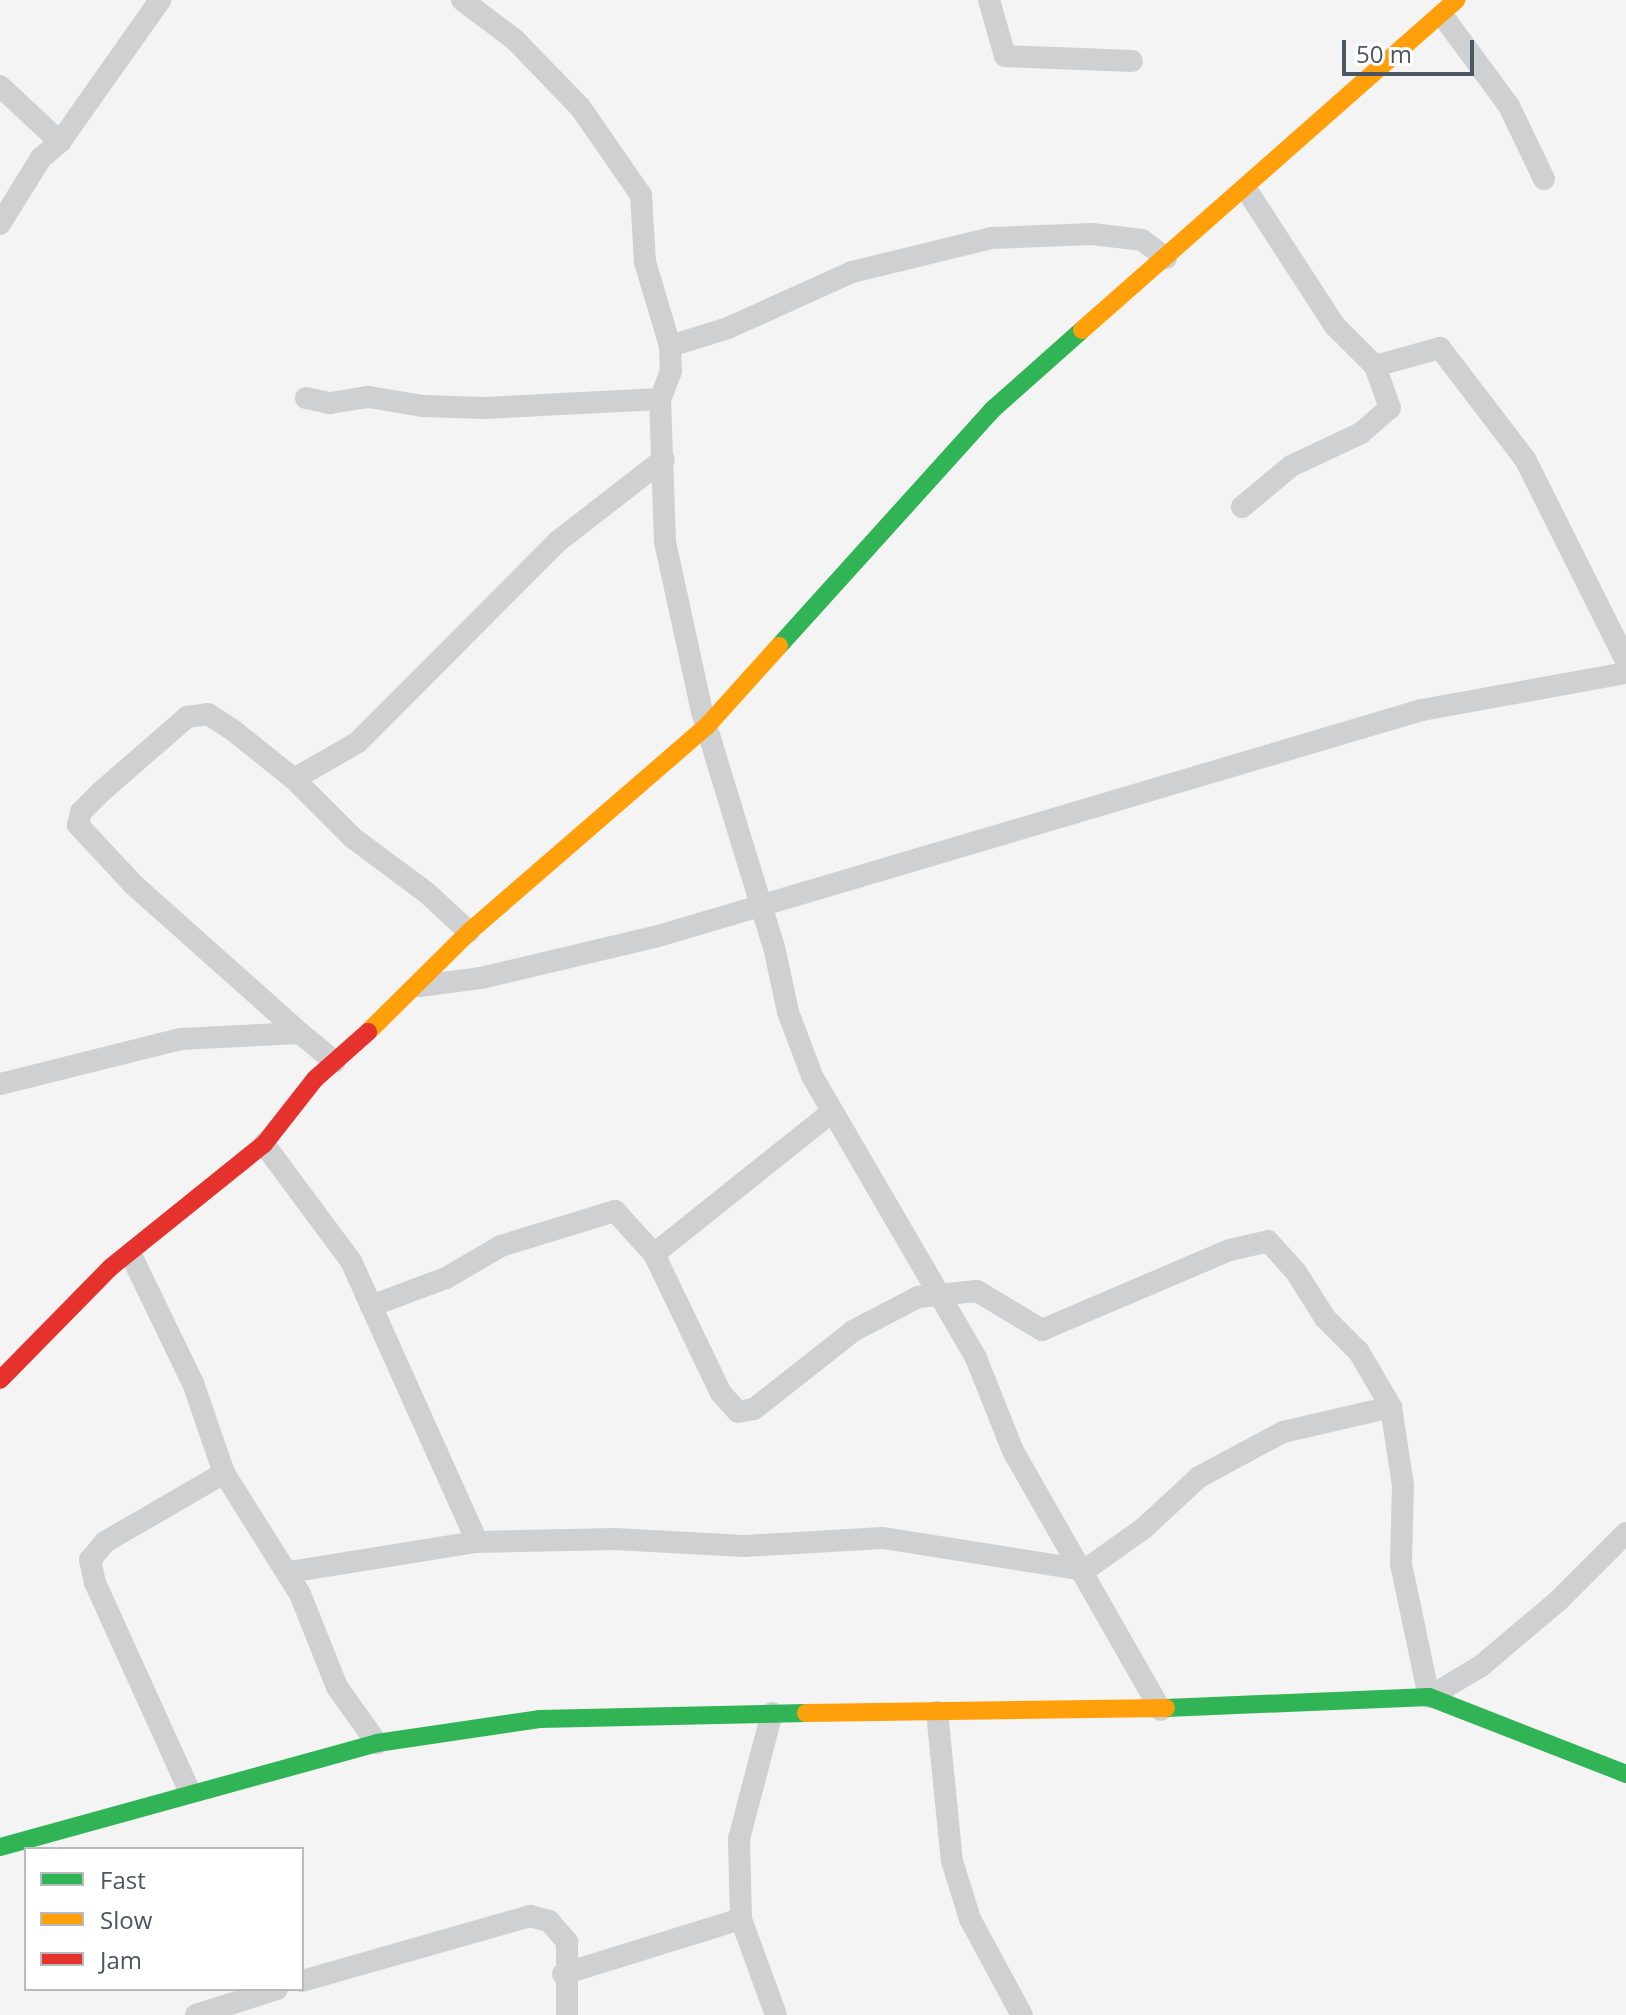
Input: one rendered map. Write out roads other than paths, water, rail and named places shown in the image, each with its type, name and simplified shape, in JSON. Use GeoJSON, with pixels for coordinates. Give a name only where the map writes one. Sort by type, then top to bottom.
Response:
{"type":"FeatureCollection","features":[{"type":"Feature","properties":{"kind":"street"},"geometry":{"type":"LineString","coordinates":[[0,224],[41,158],[60,142],[160,0]]}},
{"type":"Feature","properties":{"kind":"street"},"geometry":{"type":"LineString","coordinates":[[462,0],[548,73],[635,180],[645,215],[645,262],[670,346],[671,371],[660,399],[665,542],[706,727],[758,907],[774,947],[788,1012],[832,1112],[976,1358],[1013,1451],[1085,1570],[1161,1710]]}},
{"type":"Feature","properties":{"kind":"street"},"geometry":{"type":"LineString","coordinates":[[989,0],[1005,56],[1132,61]]}},
{"type":"Feature","properties":{"kind":"street"},"geometry":{"type":"LineString","coordinates":[[0,1380],[111,1267],[131,1255],[264,1144],[335,1062],[420,986],[469,932],[706,727],[992,410],[1449,7],[1509,106],[1544,179]]}},
{"type":"Feature","properties":{"kind":"street"},"geometry":{"type":"LineString","coordinates":[[0,86],[60,142]]}},
{"type":"Feature","properties":{"kind":"street"},"geometry":{"type":"LineString","coordinates":[[1242,507],[1291,466],[1361,433],[1390,408],[1375,366],[1335,326],[1246,189]]}},
{"type":"Feature","properties":{"kind":"street"},"geometry":{"type":"LineString","coordinates":[[670,346],[728,328],[852,272],[991,238],[1092,234],[1142,240],[1166,258]]}},
{"type":"Feature","properties":{"kind":"street"},"geometry":{"type":"LineString","coordinates":[[1375,366],[1440,348],[1525,459],[1626,661]]}},
{"type":"Feature","properties":{"kind":"street"},"geometry":{"type":"LineString","coordinates":[[306,398],[330,403],[369,397],[423,406],[484,408],[660,399]]}},
{"type":"Feature","properties":{"kind":"street"},"geometry":{"type":"LineString","coordinates":[[294,779],[358,742],[557,542],[664,459]]}},
{"type":"Feature","properties":{"kind":"street"},"geometry":{"type":"LineString","coordinates":[[420,986],[495,975],[758,907],[1422,710],[1626,673]]}},
{"type":"Feature","properties":{"kind":"street"},"geometry":{"type":"LineString","coordinates":[[335,1062],[133,884],[78,825],[81,812],[102,791],[187,717],[208,714],[294,779],[353,838],[427,893],[469,932]]}},
{"type":"Feature","properties":{"kind":"street"},"geometry":{"type":"LineString","coordinates":[[0,1084],[181,1039],[300,1033]]}},
{"type":"Feature","properties":{"kind":"street"},"geometry":{"type":"LineString","coordinates":[[654,1254],[832,1112]]}},
{"type":"Feature","properties":{"kind":"street"},"geometry":{"type":"LineString","coordinates":[[264,1144],[351,1261],[477,1542]]}},
{"type":"Feature","properties":{"kind":"street"},"geometry":{"type":"LineString","coordinates":[[371,1306],[446,1278],[501,1246],[615,1211],[654,1254],[721,1393],[738,1412],[754,1409],[853,1331],[918,1297],[940,1298],[977,1291],[1042,1330],[1230,1250],[1268,1241],[1296,1272],[1325,1318],[1359,1352],[1391,1407],[1403,1485],[1401,1564],[1429,1697]]}},
{"type":"Feature","properties":{"kind":"street"},"geometry":{"type":"LineString","coordinates":[[131,1255],[193,1383],[224,1473],[289,1572],[337,1687],[377,1743]]}},
{"type":"Feature","properties":{"kind":"street"},"geometry":{"type":"LineString","coordinates":[[289,1572],[477,1542],[615,1539],[744,1546],[883,1538],[1085,1570],[1144,1528],[1199,1477],[1283,1432],[1391,1407]]}},
{"type":"Feature","properties":{"kind":"street"},"geometry":{"type":"LineString","coordinates":[[189,1790],[95,1583],[90,1560],[105,1542],[224,1473]]}},
{"type":"Feature","properties":{"kind":"street"},"geometry":{"type":"LineString","coordinates":[[1429,1697],[1481,1666],[1558,1601],[1626,1533]]}},
{"type":"Feature","properties":{"kind":"street"},"geometry":{"type":"LineString","coordinates":[[0,1847],[189,1790],[377,1743],[539,1719],[772,1713],[1161,1710],[1429,1697],[1626,1774]]}},
{"type":"Feature","properties":{"kind":"street"},"geometry":{"type":"LineString","coordinates":[[937,1712],[952,1861],[970,1919],[1022,2015]]}},
{"type":"Feature","properties":{"kind":"street"},"geometry":{"type":"LineString","coordinates":[[772,1713],[739,1839],[741,1919],[776,2015]]}},
{"type":"Feature","properties":{"kind":"street"},"geometry":{"type":"LineString","coordinates":[[304,1980],[530,1916],[549,1921],[567,1942],[563,1974],[567,2015]]}},
{"type":"Feature","properties":{"kind":"street"},"geometry":{"type":"LineString","coordinates":[[563,1974],[741,1919]]}},
{"type":"Feature","properties":{"kind":"street"},"geometry":{"type":"LineString","coordinates":[[196,2015],[271,1991]]}}]}
